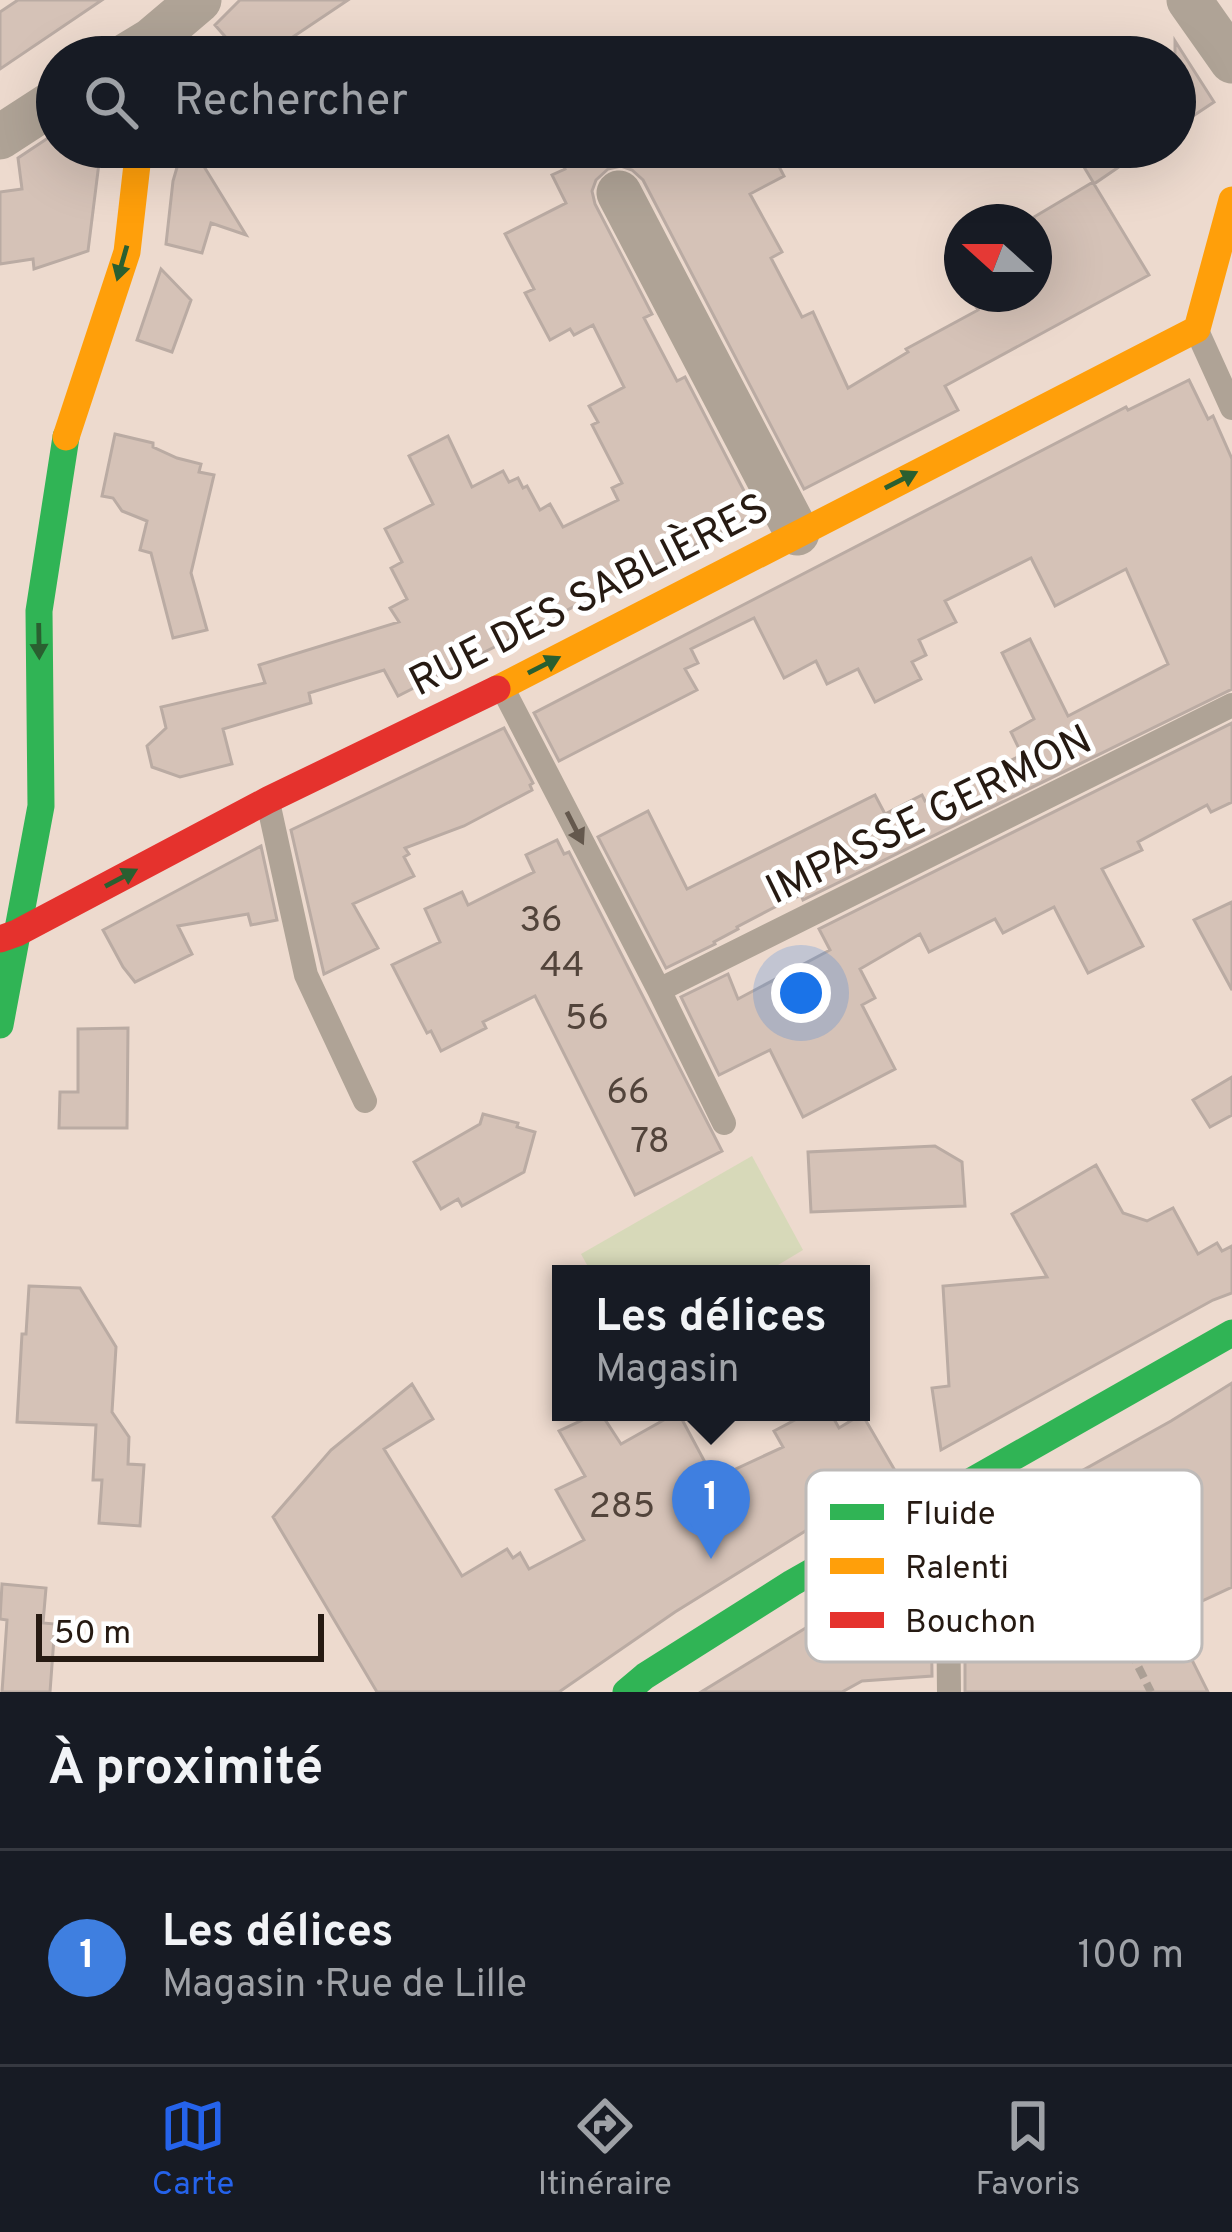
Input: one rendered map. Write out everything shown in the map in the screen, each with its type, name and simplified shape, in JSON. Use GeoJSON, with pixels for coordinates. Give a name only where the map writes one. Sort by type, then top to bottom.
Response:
{"type":"FeatureCollection","features":[{"type":"Feature","properties":{"kind":"street"},"geometry":{"type":"LineString","coordinates":[[159,36],[199,0]]}},
{"type":"Feature","properties":{"kind":"street"},"geometry":{"type":"LineString","coordinates":[[1189,0],[1232,61]]}},
{"type":"Feature","properties":{"kind":"street"},"geometry":{"type":"LineString","coordinates":[[0,137],[36,114]]}},
{"type":"Feature","properties":{"kind":"street"},"geometry":{"type":"LineString","coordinates":[[0,1025],[9,936],[41,806],[39,611],[62,448],[127,252],[137,168]]}},
{"type":"Feature","properties":{"kind":"street"},"geometry":{"type":"LineString","coordinates":[[619,193],[797,533]]}},
{"type":"Feature","properties":{"kind":"street"},"geometry":{"type":"LineString","coordinates":[[1197,329],[1232,200]]}},
{"type":"Feature","properties":{"kind":"street","name":"RUE DES SABLIÈRES"},"geometry":{"type":"LineString","coordinates":[[9,936],[1197,329]]}},
{"type":"Feature","properties":{"kind":"street"},"geometry":{"type":"LineString","coordinates":[[991,1470],[1232,1333]]}},
{"type":"Feature","properties":{"kind":"street"},"geometry":{"type":"LineString","coordinates":[[626,1692],[806,1575]]}},
{"type":"Feature","properties":{"kind":"lane"},"geometry":{"type":"LineString","coordinates":[[1197,329],[1232,408]]}},
{"type":"Feature","properties":{"kind":"lane"},"geometry":{"type":"LineString","coordinates":[[502,687],[724,1124]]}},
{"type":"Feature","properties":{"kind":"lane","name":"IMPASSE GERMON"},"geometry":{"type":"LineString","coordinates":[[659,990],[1232,705]]}},
{"type":"Feature","properties":{"kind":"lane"},"geometry":{"type":"LineString","coordinates":[[268,800],[307,975],[365,1101]]}},
{"type":"Feature","properties":{"kind":"lane"},"geometry":{"type":"LineString","coordinates":[[949,1662],[949,1692]]}},
{"type":"Feature","properties":{"kind":"path"},"geometry":{"type":"LineString","coordinates":[[1029,1448],[1040,1470]]}},
{"type":"Feature","properties":{"kind":"path"},"geometry":{"type":"LineString","coordinates":[[1136,1662],[1151,1692]]}},
{"type":"Feature","properties":{"kind":"green space"},"geometry":{"type":"Polygon","coordinates":[[[752,1156],[803,1250],[778,1265],[587,1265],[581,1254],[752,1156]]]}},
{"type":"Feature","properties":{"kind":"building"},"geometry":{"type":"Polygon","coordinates":[[[18,0],[102,0],[49,36],[36,36],[36,45],[0,69],[0,12],[18,0]]]}},
{"type":"Feature","properties":{"kind":"building"},"geometry":{"type":"Polygon","coordinates":[[[240,0],[348,0],[294,36],[225,36],[215,25],[240,0]]]}},
{"type":"Feature","properties":{"kind":"building"},"geometry":{"type":"Polygon","coordinates":[[[1196,74],[1214,102],[1196,114],[1196,74]]]}},
{"type":"Feature","properties":{"kind":"building"},"geometry":{"type":"Polygon","coordinates":[[[36,146],[36,168],[98,168],[88,251],[34,269],[33,259],[0,264],[0,192],[22,189],[18,158],[36,146]]]}},
{"type":"Feature","properties":{"kind":"building"},"geometry":{"type":"Polygon","coordinates":[[[177,168],[205,168],[246,235],[211,223],[202,253],[166,244],[177,168]]]}},
{"type":"Feature","properties":{"kind":"building"},"geometry":{"type":"Polygon","coordinates":[[[565,168],[612,168],[596,180],[595,204],[652,314],[644,318],[677,381],[685,377],[756,514],[398,696],[384,670],[309,693],[311,703],[223,729],[232,764],[180,777],[152,767],[147,746],[166,728],[161,707],[265,683],[259,665],[399,622],[390,608],[407,599],[391,568],[402,562],[385,529],[433,504],[409,456],[448,436],[472,487],[503,471],[509,482],[518,478],[523,488],[527,486],[540,510],[550,504],[563,527],[618,500],[612,488],[622,483],[592,425],[598,422],[589,406],[624,387],[593,325],[574,335],[570,329],[550,340],[525,293],[534,289],[505,234],[566,203],[552,175],[565,168]]]}},
{"type":"Feature","properties":{"kind":"building"},"geometry":{"type":"Polygon","coordinates":[[[626,168],[780,168],[784,176],[750,194],[782,252],[771,258],[802,317],[813,312],[848,388],[974,312],[1052,312],[1052,206],[1093,182],[1085,168],[1117,168],[1094,184],[1149,275],[945,386],[958,410],[804,489],[643,180],[626,168]]]}},
{"type":"Feature","properties":{"kind":"building"},"geometry":{"type":"Polygon","coordinates":[[[161,269],[191,300],[172,352],[137,340],[161,269]]]}},
{"type":"Feature","properties":{"kind":"building"},"geometry":{"type":"Polygon","coordinates":[[[1189,380],[1208,419],[1213,416],[1232,459],[1232,689],[803,900],[801,895],[773,908],[666,968],[598,837],[648,811],[687,889],[875,795],[885,814],[922,795],[925,801],[1022,755],[1011,732],[1034,719],[1002,653],[1030,639],[1068,716],[1168,664],[1126,569],[1055,606],[1031,558],[945,601],[956,622],[919,640],[926,655],[912,662],[921,679],[875,702],[858,669],[827,684],[816,661],[784,678],[754,618],[691,649],[698,663],[685,669],[697,690],[559,761],[534,713],[1126,407],[1189,380]]]}},
{"type":"Feature","properties":{"kind":"building"},"geometry":{"type":"Polygon","coordinates":[[[115,434],[153,443],[177,458],[201,464],[199,472],[214,475],[191,573],[207,630],[173,638],[151,553],[140,550],[147,521],[102,496],[115,434]]]}},
{"type":"Feature","properties":{"kind":"building"},"geometry":{"type":"Polygon","coordinates":[[[1232,723],[1232,802],[1211,812],[1207,805],[1138,842],[1142,850],[1102,869],[1143,946],[1088,973],[1054,907],[1003,933],[995,919],[929,952],[920,934],[860,969],[875,998],[862,1005],[895,1069],[803,1117],[770,1050],[719,1075],[681,997],[728,974],[738,999],[830,950],[819,929],[1232,723]]]}},
{"type":"Feature","properties":{"kind":"building"},"geometry":{"type":"Polygon","coordinates":[[[504,728],[533,783],[532,790],[464,826],[405,848],[409,854],[404,857],[414,876],[353,904],[378,948],[324,974],[291,830],[504,728]]]}},
{"type":"Feature","properties":{"kind":"building"},"geometry":{"type":"Polygon","coordinates":[[[557,840],[564,854],[569,852],[722,1151],[635,1195],[535,996],[483,1022],[486,1028],[441,1051],[392,965],[440,942],[425,909],[462,892],[468,905],[534,872],[526,855],[557,840]]]}},
{"type":"Feature","properties":{"kind":"building"},"geometry":{"type":"Polygon","coordinates":[[[261,846],[277,920],[251,925],[248,914],[178,926],[192,954],[135,982],[103,930],[261,846]]]}},
{"type":"Feature","properties":{"kind":"building"},"geometry":{"type":"Polygon","coordinates":[[[1232,902],[1232,990],[1194,920],[1232,902]]]}},
{"type":"Feature","properties":{"kind":"building"},"geometry":{"type":"Polygon","coordinates":[[[128,1028],[127,1128],[59,1128],[60,1092],[78,1092],[78,1029],[128,1028]]]}},
{"type":"Feature","properties":{"kind":"building"},"geometry":{"type":"Polygon","coordinates":[[[1232,1077],[1232,1115],[1210,1127],[1193,1100],[1232,1077]]]}},
{"type":"Feature","properties":{"kind":"building"},"geometry":{"type":"Polygon","coordinates":[[[483,1114],[535,1132],[524,1172],[462,1206],[458,1199],[441,1209],[414,1162],[480,1124],[483,1114]]]}},
{"type":"Feature","properties":{"kind":"building"},"geometry":{"type":"Polygon","coordinates":[[[935,1146],[962,1162],[965,1206],[811,1212],[808,1152],[935,1146]]]}},
{"type":"Feature","properties":{"kind":"building"},"geometry":{"type":"Polygon","coordinates":[[[1096,1165],[1123,1213],[1147,1221],[1173,1208],[1198,1254],[1217,1243],[1222,1251],[1232,1246],[1232,1293],[941,1450],[932,1388],[949,1386],[943,1286],[1047,1277],[1012,1214],[1096,1165]]]}},
{"type":"Feature","properties":{"kind":"building"},"geometry":{"type":"Polygon","coordinates":[[[29,1286],[80,1288],[116,1347],[112,1412],[129,1437],[128,1464],[144,1465],[140,1526],[99,1523],[102,1480],[93,1480],[96,1425],[17,1422],[29,1286]]]}},
{"type":"Feature","properties":{"kind":"building"},"geometry":{"type":"Polygon","coordinates":[[[1232,1383],[1232,1587],[1202,1601],[1202,1470],[1083,1470],[1232,1383]]]}},
{"type":"Feature","properties":{"kind":"building"},"geometry":{"type":"Polygon","coordinates":[[[412,1384],[433,1419],[384,1449],[462,1576],[507,1549],[513,1558],[520,1553],[529,1569],[584,1540],[556,1490],[585,1476],[559,1431],[581,1421],[606,1421],[621,1444],[662,1421],[683,1421],[714,1479],[783,1447],[774,1431],[793,1421],[835,1421],[839,1428],[850,1421],[866,1421],[895,1470],[806,1470],[806,1531],[559,1692],[377,1692],[273,1517],[331,1450],[412,1384]]]}},
{"type":"Feature","properties":{"kind":"building"},"geometry":{"type":"Polygon","coordinates":[[[2,1584],[46,1588],[43,1623],[55,1624],[50,1692],[2,1692],[7,1620],[0,1619],[2,1584]]]}},
{"type":"Feature","properties":{"kind":"building"},"geometry":{"type":"Polygon","coordinates":[[[806,1628],[806,1662],[932,1662],[932,1676],[862,1681],[842,1692],[701,1692],[806,1628]]]}},
{"type":"Feature","properties":{"kind":"building"},"geometry":{"type":"Polygon","coordinates":[[[965,1662],[1193,1662],[1208,1692],[965,1692],[965,1662]]]}},
{"type":"Feature","properties":{"kind":"traffic: fast"},"geometry":{"type":"LineString","coordinates":[[0,1025],[41,806],[39,611],[66,437]]}},
{"type":"Feature","properties":{"kind":"traffic: fast"},"geometry":{"type":"LineString","coordinates":[[991,1470],[1232,1333]]}},
{"type":"Feature","properties":{"kind":"traffic: fast"},"geometry":{"type":"LineString","coordinates":[[626,1692],[806,1575]]}},
{"type":"Feature","properties":{"kind":"traffic: slow"},"geometry":{"type":"LineString","coordinates":[[66,437],[127,252],[137,168]]}},
{"type":"Feature","properties":{"kind":"traffic: slow"},"geometry":{"type":"LineString","coordinates":[[497,689],[1197,329],[1232,200]]}},
{"type":"Feature","properties":{"kind":"traffic: jam"},"geometry":{"type":"LineString","coordinates":[[0,939],[268,800],[497,689]]}},
{"type":"Feature","properties":{"kind":"place","name":"Les délices"},"geometry":{"type":"Point","coordinates":[711,1559]}}]}
